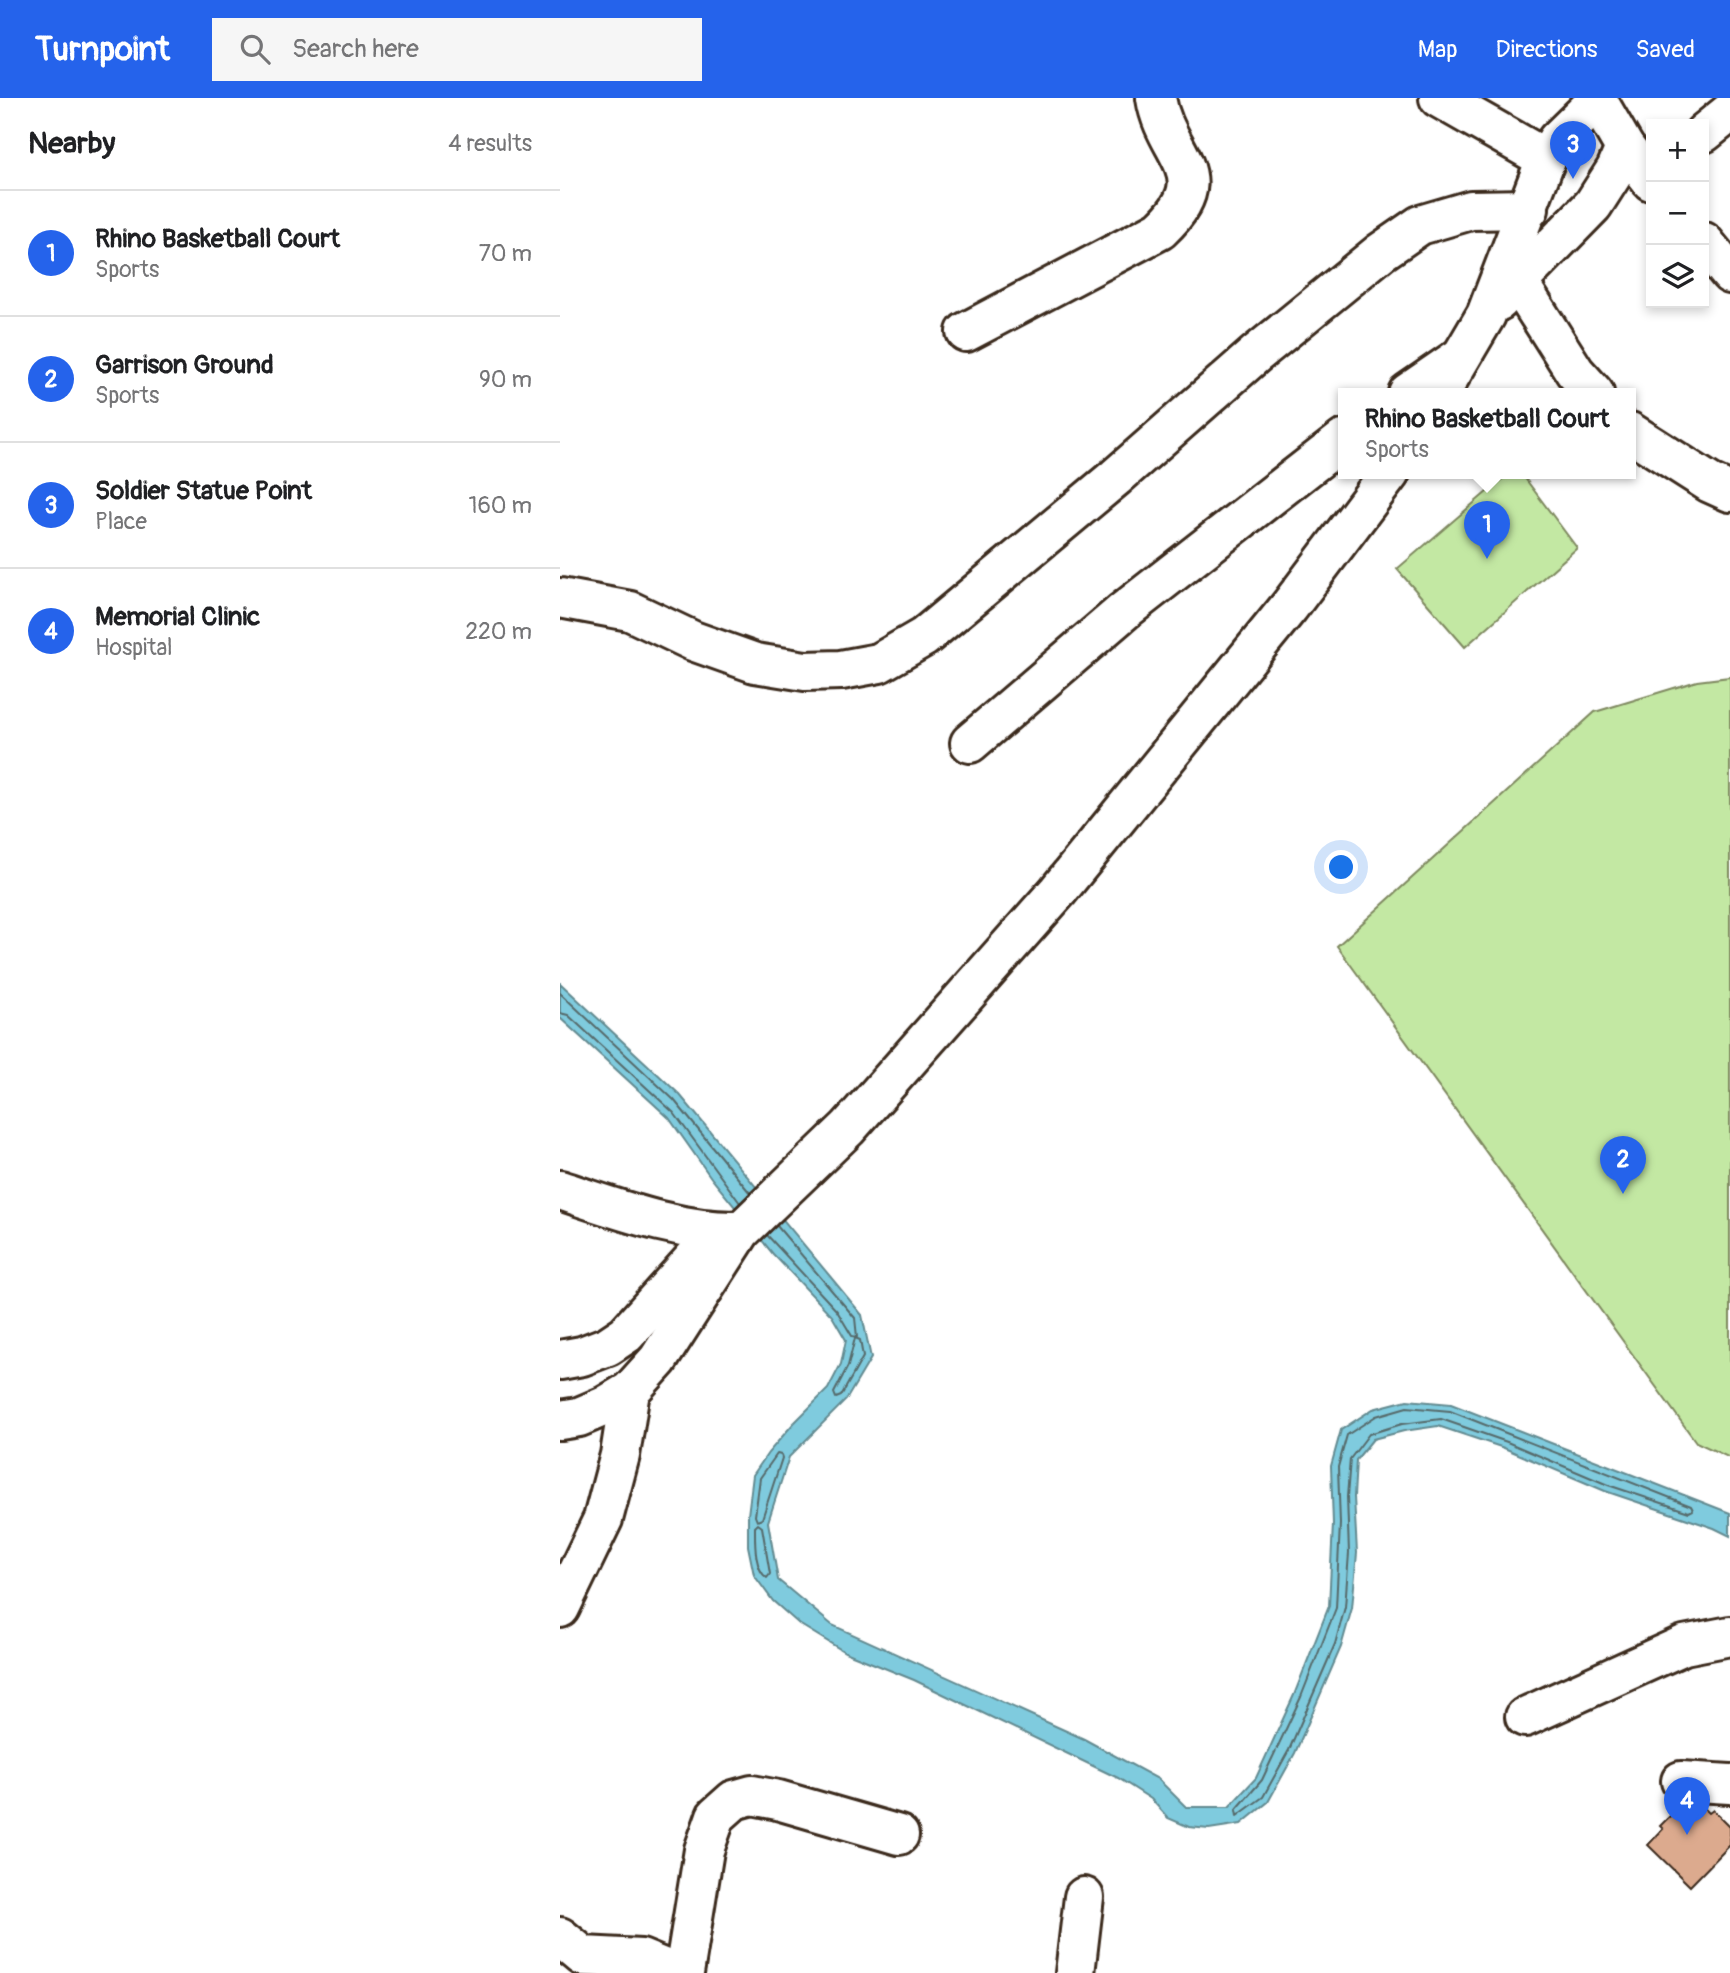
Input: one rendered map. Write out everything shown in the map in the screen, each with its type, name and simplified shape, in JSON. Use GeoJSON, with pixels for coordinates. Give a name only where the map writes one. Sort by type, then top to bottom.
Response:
{"type":"FeatureCollection","features":[{"type":"Feature","properties":{"kind":"main road"},"geometry":{"type":"LineString","coordinates":[[1439,98],[1546,159]]}},
{"type":"Feature","properties":{"kind":"main road"},"geometry":{"type":"LineString","coordinates":[[1443,388],[1486,315],[1546,159],[1557,140],[1597,99],[1644,170]]}},
{"type":"Feature","properties":{"kind":"main road"},"geometry":{"type":"LineString","coordinates":[[1709,129],[1730,112]]}},
{"type":"Feature","properties":{"kind":"main road"},"geometry":{"type":"LineString","coordinates":[[966,332],[1160,230],[1178,212],[1188,193],[1186,169],[1164,122]]}},
{"type":"Feature","properties":{"kind":"main road"},"geometry":{"type":"LineString","coordinates":[[1486,315],[1593,205],[1616,169],[1644,170]]}},
{"type":"Feature","properties":{"kind":"main road"},"geometry":{"type":"LineString","coordinates":[[560,598],[630,611],[693,641],[755,663],[805,671],[841,670],[879,663],[924,638],[1116,477],[1256,354],[1381,252],[1420,225],[1471,210],[1529,209]]}},
{"type":"Feature","properties":{"kind":"main road"},"geometry":{"type":"LineString","coordinates":[[1706,245],[1730,274]]}},
{"type":"Feature","properties":{"kind":"main road"},"geometry":{"type":"LineString","coordinates":[[1518,282],[1575,372],[1589,388]]}},
{"type":"Feature","properties":{"kind":"main road"},"geometry":{"type":"LineString","coordinates":[[1415,388],[1461,357]]}},
{"type":"Feature","properties":{"kind":"main road"},"geometry":{"type":"LineString","coordinates":[[1636,436],[1710,483],[1730,492]]}},
{"type":"Feature","properties":{"kind":"main road"},"geometry":{"type":"LineString","coordinates":[[970,743],[1124,611],[1338,444]]}},
{"type":"Feature","properties":{"kind":"main road"},"geometry":{"type":"LineString","coordinates":[[560,1420],[579,1417],[630,1391],[658,1360],[741,1231],[848,1128],[1058,891],[1289,607],[1385,479]]}},
{"type":"Feature","properties":{"kind":"main road"},"geometry":{"type":"LineString","coordinates":[[560,1190],[653,1220],[718,1231],[741,1231]]}},
{"type":"Feature","properties":{"kind":"main road"},"geometry":{"type":"LineString","coordinates":[[560,1360],[582,1356],[608,1346],[626,1334],[699,1253],[741,1231]]}},
{"type":"Feature","properties":{"kind":"main road"},"geometry":{"type":"LineString","coordinates":[[560,1608],[603,1519],[620,1455],[630,1391]]}},
{"type":"Feature","properties":{"kind":"main road"},"geometry":{"type":"LineString","coordinates":[[1525,1717],[1684,1644],[1730,1636]]}},
{"type":"Feature","properties":{"kind":"main road"},"geometry":{"type":"LineString","coordinates":[[1681,1781],[1730,1784]]}},
{"type":"Feature","properties":{"kind":"main road"},"geometry":{"type":"LineString","coordinates":[[684,1973],[704,1850],[716,1816],[734,1800],[752,1795],[778,1800],[899,1835]]}},
{"type":"Feature","properties":{"kind":"main road"},"geometry":{"type":"LineString","coordinates":[[1075,1973],[1084,1897]]}},
{"type":"Feature","properties":{"kind":"main road"},"geometry":{"type":"LineString","coordinates":[[560,1937],[583,1955],[641,1959],[675,1973]]}},
{"type":"Feature","properties":{"kind":"green space"},"geometry":{"type":"Polygon","coordinates":[[[1502,479],[1525,479],[1577,548],[1465,647],[1397,569],[1502,479]]]}},
{"type":"Feature","properties":{"kind":"green space"},"geometry":{"type":"Polygon","coordinates":[[[1730,677],[1730,1458],[1696,1442],[1337,946],[1595,712],[1697,681],[1730,677]]]}},
{"type":"Feature","properties":{"kind":"water"},"geometry":{"type":"Polygon","coordinates":[[[560,983],[680,1095],[862,1315],[871,1358],[846,1400],[789,1457],[768,1522],[778,1580],[832,1625],[1084,1739],[1158,1779],[1186,1807],[1229,1807],[1256,1778],[1294,1695],[1329,1606],[1333,1524],[1331,1466],[1341,1430],[1373,1409],[1407,1400],[1451,1404],[1730,1513],[1730,1536],[1714,1528],[1605,1491],[1504,1448],[1438,1426],[1373,1439],[1356,1460],[1354,1497],[1357,1553],[1352,1608],[1341,1647],[1295,1753],[1268,1802],[1241,1824],[1209,1829],[1189,1827],[1168,1818],[1151,1799],[1118,1778],[914,1680],[845,1652],[799,1624],[773,1601],[754,1575],[748,1546],[748,1515],[753,1475],[793,1424],[828,1389],[841,1364],[846,1340],[832,1316],[773,1254],[712,1179],[669,1118],[560,1018],[560,983]]]}},
{"type":"Feature","properties":{"kind":"building"},"geometry":{"type":"Polygon","coordinates":[[[1694,1798],[1709,1813],[1713,1810],[1730,1827],[1730,1845],[1690,1886],[1648,1845],[1663,1829],[1660,1826],[1676,1810],[1679,1813],[1694,1798]]]}},
{"type":"Feature","properties":{"kind":"place","name":"Soldier Statue Point"},"geometry":{"type":"Point","coordinates":[1573,179]}},
{"type":"Feature","properties":{"kind":"place","name":"Rhino Basketball Court"},"geometry":{"type":"Point","coordinates":[1487,559]}},
{"type":"Feature","properties":{"kind":"place","name":"Garrison Ground"},"geometry":{"type":"Point","coordinates":[1623,1194]}},
{"type":"Feature","properties":{"kind":"place","name":"Memorial Clinic"},"geometry":{"type":"Point","coordinates":[1687,1835]}}]}
